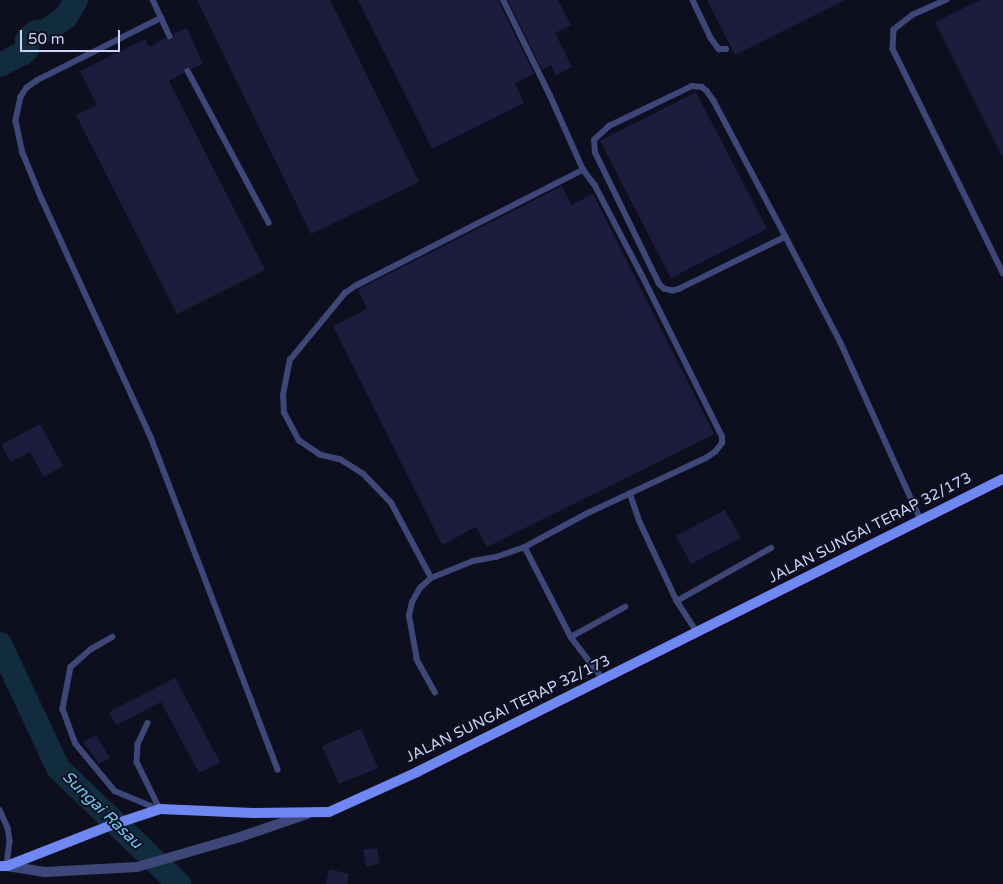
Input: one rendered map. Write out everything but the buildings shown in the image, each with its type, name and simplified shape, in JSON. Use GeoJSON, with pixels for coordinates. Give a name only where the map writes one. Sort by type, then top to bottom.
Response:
{"type":"FeatureCollection","features":[{"type":"Feature","properties":{"kind":"street","name":"JALAN SUNGAI TERAP 32/173"},"geometry":{"type":"LineString","coordinates":[[3,866],[108,826],[160,809],[307,814],[329,812],[417,772],[1003,479]]}},
{"type":"Feature","properties":{"kind":"street"},"geometry":{"type":"LineString","coordinates":[[3,866],[45,872],[137,867],[307,814]]}},
{"type":"Feature","properties":{"kind":"lane"},"geometry":{"type":"LineString","coordinates":[[153,0],[170,36]]}},
{"type":"Feature","properties":{"kind":"lane"},"geometry":{"type":"LineString","coordinates":[[435,693],[417,660],[408,616],[412,602],[420,588],[431,578],[473,561],[496,557],[525,547],[630,493],[706,458],[719,448],[722,437],[638,268],[595,186],[583,170],[550,96],[503,0]]}},
{"type":"Feature","properties":{"kind":"lane"},"geometry":{"type":"LineString","coordinates":[[692,0],[711,38],[719,49],[726,49]]}},
{"type":"Feature","properties":{"kind":"lane"},"geometry":{"type":"LineString","coordinates":[[947,0],[913,15],[894,30],[893,48],[1003,273]]}},
{"type":"Feature","properties":{"kind":"lane"},"geometry":{"type":"LineString","coordinates":[[162,18],[37,80],[27,88],[20,98],[16,121],[23,153],[38,190],[151,437],[278,770]]}},
{"type":"Feature","properties":{"kind":"lane"},"geometry":{"type":"LineString","coordinates":[[188,71],[269,223]]}},
{"type":"Feature","properties":{"kind":"lane"},"geometry":{"type":"LineString","coordinates":[[786,236],[680,289],[673,291],[664,289],[659,284],[595,153],[594,140],[609,126],[661,99],[692,86],[702,87],[714,101],[786,236],[841,343],[921,520]]}},
{"type":"Feature","properties":{"kind":"lane"},"geometry":{"type":"LineString","coordinates":[[431,578],[391,503],[362,474],[341,460],[320,455],[299,441],[284,413],[284,395],[290,360],[333,306],[357,284],[583,170]]}},
{"type":"Feature","properties":{"kind":"lane"},"geometry":{"type":"LineString","coordinates":[[630,493],[640,522],[677,601],[696,632]]}},
{"type":"Feature","properties":{"kind":"lane"},"geometry":{"type":"LineString","coordinates":[[525,547],[571,637],[603,679]]}},
{"type":"Feature","properties":{"kind":"lane"},"geometry":{"type":"LineString","coordinates":[[677,601],[771,548]]}},
{"type":"Feature","properties":{"kind":"lane"},"geometry":{"type":"LineString","coordinates":[[571,637],[625,607]]}},
{"type":"Feature","properties":{"kind":"lane"},"geometry":{"type":"LineString","coordinates":[[114,636],[92,648],[72,667],[63,709],[76,744],[115,791],[160,809]]}},
{"type":"Feature","properties":{"kind":"lane"},"geometry":{"type":"LineString","coordinates":[[148,723],[138,744],[137,762],[160,809]]}},
{"type":"Feature","properties":{"kind":"lane"},"geometry":{"type":"LineString","coordinates":[[0,810],[8,828],[10,841],[3,866]]}},
{"type":"Feature","properties":{"kind":"waterway","name":"Sungai Rasau"},"geometry":{"type":"LineString","coordinates":[[0,65],[23,53],[27,49],[27,40],[36,32],[48,30],[66,17],[76,0]]}},
{"type":"Feature","properties":{"kind":"waterway","name":"Sungai Rasau"},"geometry":{"type":"LineString","coordinates":[[0,644],[58,768],[179,884]]}}]}
